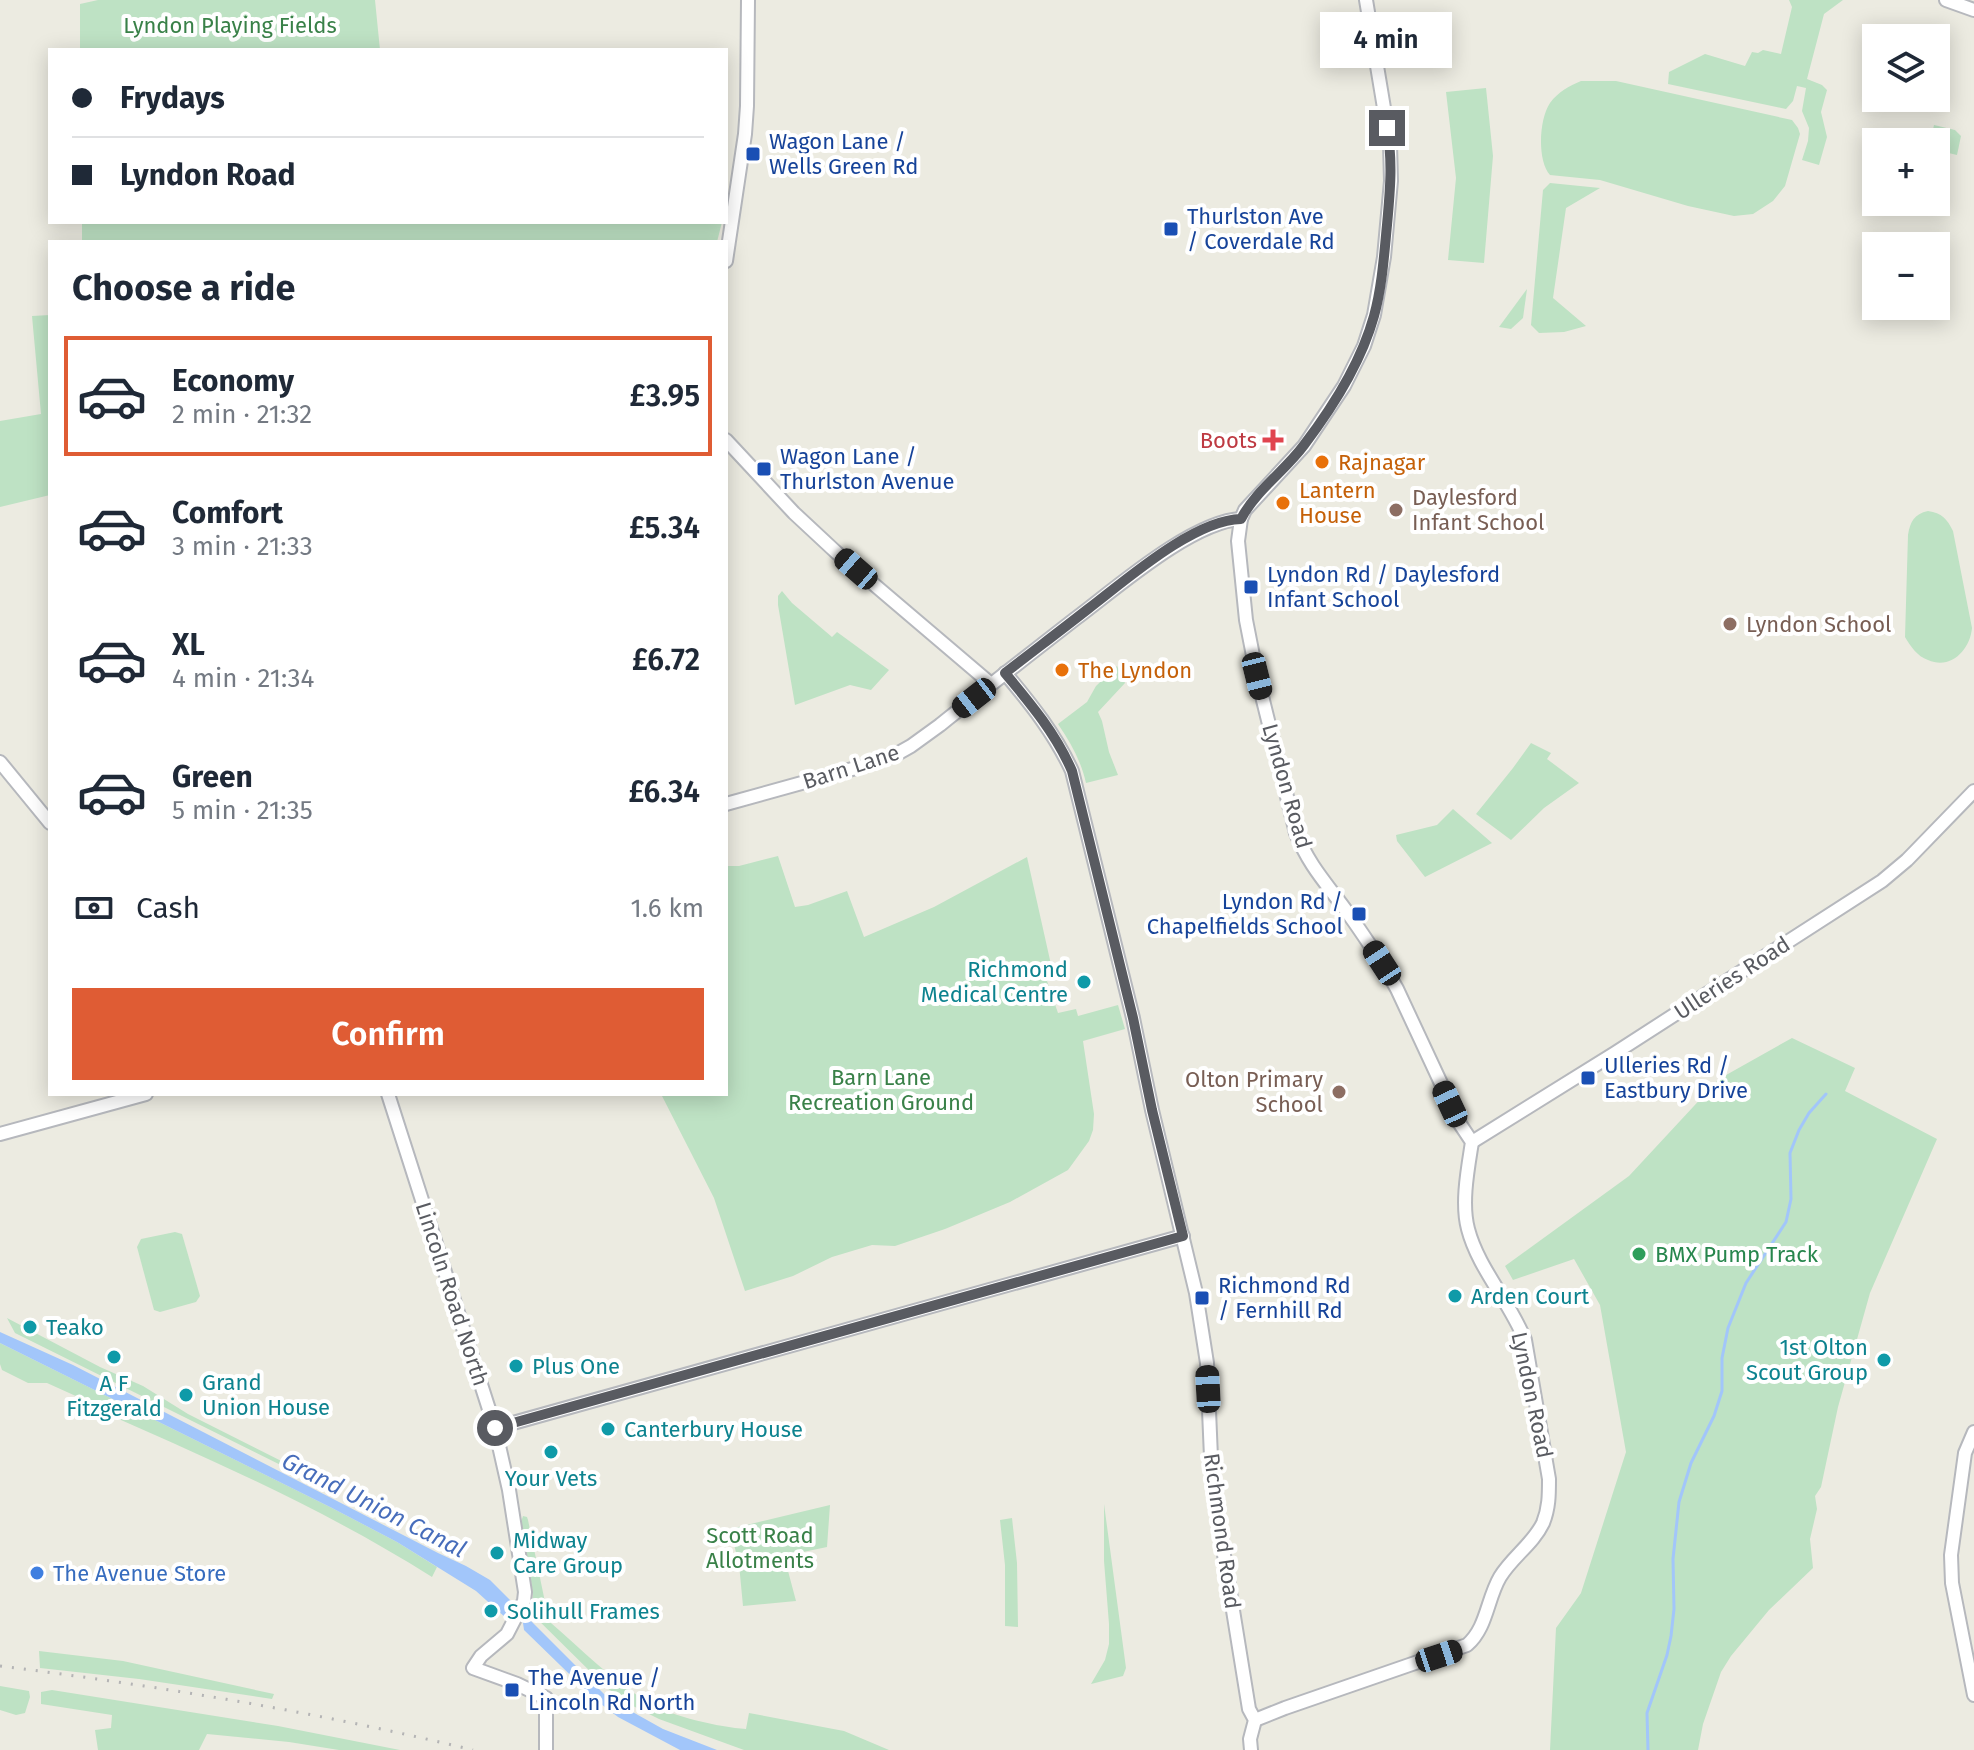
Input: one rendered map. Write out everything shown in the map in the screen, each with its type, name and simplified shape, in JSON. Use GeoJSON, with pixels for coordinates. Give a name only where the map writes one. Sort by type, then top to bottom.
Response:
{"type":"FeatureCollection","features":[{"type":"Feature","properties":{"kind":"street"},"geometry":{"type":"LineString","coordinates":[[728,247],[746,120],[748,0]]}},
{"type":"Feature","properties":{"kind":"street"},"geometry":{"type":"LineString","coordinates":[[1241,519],[1250,503],[1293,460],[1318,426],[1355,365],[1374,315],[1391,181],[1390,144],[1366,0]]}},
{"type":"Feature","properties":{"kind":"street"},"geometry":{"type":"LineString","coordinates":[[1946,0],[1974,10]]}},
{"type":"Feature","properties":{"kind":"street"},"geometry":{"type":"LineString","coordinates":[[728,442],[794,513],[837,553],[991,684]]}},
{"type":"Feature","properties":{"kind":"street","name":"Barn Lane"},"geometry":{"type":"LineString","coordinates":[[728,803],[895,755],[940,725],[1173,547],[1205,528],[1241,519]]}},
{"type":"Feature","properties":{"kind":"street","name":"Lyndon Road"},"geometry":{"type":"LineString","coordinates":[[1241,519],[1238,541],[1246,620],[1296,833],[1309,861],[1366,938],[1397,989],[1460,1124],[1472,1142],[1467,1175],[1468,1230],[1525,1340],[1549,1479],[1549,1501],[1544,1520],[1499,1579],[1480,1630],[1467,1645],[1255,1720]]}},
{"type":"Feature","properties":{"kind":"street","name":"Richmond Road"},"geometry":{"type":"LineString","coordinates":[[1005,673],[1052,733],[1072,771],[1183,1236],[1206,1357],[1212,1481],[1249,1709],[1255,1720],[1250,1739],[1251,1750]]}},
{"type":"Feature","properties":{"kind":"street"},"geometry":{"type":"LineString","coordinates":[[0,762],[48,821]]}},
{"type":"Feature","properties":{"kind":"street","name":"Ulleries Road"},"geometry":{"type":"LineString","coordinates":[[1472,1142],[1882,881],[1907,860],[1974,791]]}},
{"type":"Feature","properties":{"kind":"street"},"geometry":{"type":"LineString","coordinates":[[0,1134],[139,1096]]}},
{"type":"Feature","properties":{"kind":"street","name":"Lincoln Road North"},"geometry":{"type":"LineString","coordinates":[[389,1096],[495,1428],[511,1499],[525,1592],[507,1634],[481,1656],[473,1668],[546,1698],[546,1750]]}},
{"type":"Feature","properties":{"kind":"street"},"geometry":{"type":"LineString","coordinates":[[495,1428],[1183,1236]]}},
{"type":"Feature","properties":{"kind":"street"},"geometry":{"type":"LineString","coordinates":[[1974,1432],[1965,1453],[1951,1555],[1952,1583],[1974,1695]]}},
{"type":"Feature","properties":{"kind":"green space","name":"Lyndon Playing Fields"},"geometry":{"type":"Polygon","coordinates":[[[98,0],[375,0],[380,48],[80,48],[80,4],[98,0]]]}},
{"type":"Feature","properties":{"kind":"green space"},"geometry":{"type":"Polygon","coordinates":[[[1789,0],[1843,0],[1824,14],[1807,79],[1827,90],[1821,112],[1827,137],[1819,165],[1802,160],[1809,128],[1802,111],[1806,88],[1797,86],[1793,101],[1786,109],[1668,84],[1669,72],[1705,54],[1745,66],[1752,52],[1763,50],[1781,54],[1792,7],[1789,0]]]}},
{"type":"Feature","properties":{"kind":"green space"},"geometry":{"type":"Polygon","coordinates":[[[1581,81],[1616,81],[1792,120],[1800,134],[1785,186],[1773,201],[1753,214],[1734,216],[1600,180],[1550,175],[1541,150],[1546,110],[1560,93],[1581,81]]]}},
{"type":"Feature","properties":{"kind":"green space"},"geometry":{"type":"Polygon","coordinates":[[[1486,88],[1493,156],[1484,263],[1448,260],[1456,178],[1446,92],[1486,88]]]}},
{"type":"Feature","properties":{"kind":"green space"},"geometry":{"type":"Polygon","coordinates":[[[1950,129],[1961,136],[1957,155],[1950,153],[1950,129]]]}},
{"type":"Feature","properties":{"kind":"green space"},"geometry":{"type":"Polygon","coordinates":[[[1550,183],[1600,188],[1566,208],[1553,298],[1586,326],[1564,332],[1539,333],[1531,325],[1543,190],[1550,183]]]}},
{"type":"Feature","properties":{"kind":"green space"},"geometry":{"type":"Polygon","coordinates":[[[82,224],[722,224],[718,240],[82,240],[82,224]]]}},
{"type":"Feature","properties":{"kind":"green space"},"geometry":{"type":"Polygon","coordinates":[[[1527,289],[1523,318],[1511,329],[1499,327],[1527,289]]]}},
{"type":"Feature","properties":{"kind":"green space"},"geometry":{"type":"Polygon","coordinates":[[[48,315],[48,495],[0,507],[0,421],[41,414],[32,316],[48,315]]]}},
{"type":"Feature","properties":{"kind":"green space"},"geometry":{"type":"Polygon","coordinates":[[[1928,511],[1944,517],[1953,531],[1972,628],[1968,644],[1958,656],[1944,662],[1921,656],[1905,637],[1908,535],[1914,519],[1928,511]]]}},
{"type":"Feature","properties":{"kind":"green space"},"geometry":{"type":"Polygon","coordinates":[[[782,591],[832,637],[837,632],[889,670],[871,690],[850,685],[795,705],[778,605],[778,596],[782,591]]]}},
{"type":"Feature","properties":{"kind":"green space"},"geometry":{"type":"Polygon","coordinates":[[[1117,666],[1125,683],[1098,712],[1118,775],[1086,783],[1075,752],[1058,724],[1087,702],[1096,686],[1117,666]]]}},
{"type":"Feature","properties":{"kind":"green space"},"geometry":{"type":"Polygon","coordinates":[[[1531,743],[1551,753],[1547,759],[1579,783],[1544,808],[1511,840],[1476,814],[1531,743]]]}},
{"type":"Feature","properties":{"kind":"green space"},"geometry":{"type":"Polygon","coordinates":[[[1453,809],[1492,843],[1425,877],[1397,841],[1396,835],[1437,825],[1453,809]]]}},
{"type":"Feature","properties":{"kind":"green space","name":"Barn Lane Recreation Ground"},"geometry":{"type":"Polygon","coordinates":[[[778,856],[795,907],[847,891],[864,937],[934,907],[1027,857],[1054,978],[1047,981],[1058,1013],[1076,1009],[1078,1016],[1118,1005],[1125,1029],[1083,1041],[1094,1114],[1093,1130],[1089,1141],[1068,1170],[1010,1202],[945,1229],[895,1246],[872,1245],[832,1257],[793,1276],[745,1291],[714,1198],[662,1096],[728,1096],[728,866],[778,856]]]}},
{"type":"Feature","properties":{"kind":"green space"},"geometry":{"type":"Polygon","coordinates":[[[1792,1038],[1855,1068],[1845,1091],[1937,1139],[1870,1293],[1838,1407],[1821,1487],[1815,1496],[1817,1509],[1810,1539],[1813,1568],[1769,1610],[1731,1656],[1721,1672],[1703,1724],[1698,1750],[1550,1750],[1556,1628],[1581,1593],[1626,1452],[1600,1305],[1574,1259],[1513,1280],[1505,1266],[1629,1176],[1719,1079],[1792,1038]]]}},
{"type":"Feature","properties":{"kind":"green space"},"geometry":{"type":"Polygon","coordinates":[[[175,1232],[182,1234],[200,1296],[196,1302],[160,1312],[154,1310],[137,1247],[141,1239],[175,1232]]]}},
{"type":"Feature","properties":{"kind":"green space"},"geometry":{"type":"Polygon","coordinates":[[[7,1318],[331,1486],[329,1489],[15,1333],[7,1318]]]}},
{"type":"Feature","properties":{"kind":"green space"},"geometry":{"type":"Polygon","coordinates":[[[0,1343],[397,1542],[437,1567],[432,1577],[349,1528],[263,1485],[87,1405],[78,1397],[47,1383],[28,1383],[2,1370],[0,1343]]]}},
{"type":"Feature","properties":{"kind":"green space"},"geometry":{"type":"Polygon","coordinates":[[[1104,1504],[1126,1668],[1123,1676],[1091,1684],[1105,1660],[1109,1644],[1104,1504]]]}},
{"type":"Feature","properties":{"kind":"green space","name":"Scott Road Allotments"},"geometry":{"type":"Polygon","coordinates":[[[830,1505],[827,1547],[784,1556],[796,1601],[743,1606],[739,1564],[730,1529],[830,1505]]]}},
{"type":"Feature","properties":{"kind":"green space"},"geometry":{"type":"Polygon","coordinates":[[[523,1516],[528,1520],[545,1602],[551,1610],[551,1623],[610,1675],[649,1703],[683,1717],[735,1728],[746,1729],[749,1713],[844,1731],[889,1750],[744,1750],[659,1719],[631,1705],[607,1688],[528,1610],[533,1593],[521,1522],[523,1516]]]}},
{"type":"Feature","properties":{"kind":"green space"},"geometry":{"type":"Polygon","coordinates":[[[1012,1518],[1017,1563],[1018,1627],[1005,1626],[1005,1565],[1000,1520],[1012,1518]]]}},
{"type":"Feature","properties":{"kind":"green space"},"geometry":{"type":"Polygon","coordinates":[[[39,1651],[123,1661],[274,1694],[272,1699],[40,1668],[39,1651]]]}},
{"type":"Feature","properties":{"kind":"green space"},"geometry":{"type":"Polygon","coordinates":[[[0,1686],[29,1691],[25,1713],[16,1715],[0,1710],[0,1686]]]}},
{"type":"Feature","properties":{"kind":"green space"},"geometry":{"type":"Polygon","coordinates":[[[52,1690],[278,1726],[400,1750],[339,1750],[207,1734],[199,1750],[98,1750],[95,1730],[111,1728],[112,1715],[41,1704],[41,1692],[52,1690]]]}},
{"type":"Feature","properties":{"kind":"water"},"geometry":{"type":"Polygon","coordinates":[[[0,1332],[73,1365],[466,1566],[490,1580],[604,1694],[663,1729],[717,1750],[680,1750],[618,1717],[597,1701],[524,1630],[523,1623],[511,1610],[506,1618],[476,1591],[397,1542],[0,1343],[0,1332]]]}},
{"type":"Feature","properties":{"kind":"waterway"},"geometry":{"type":"LineString","coordinates":[[1648,1750],[1647,1713],[1671,1636],[1673,1559],[1679,1502],[1691,1463],[1714,1416],[1722,1391],[1722,1358],[1728,1328],[1746,1283],[1786,1222],[1791,1199],[1790,1153],[1809,1113],[1826,1094]]}},
{"type":"Feature","properties":{"kind":"railway"},"geometry":{"type":"LineString","coordinates":[[0,1666],[238,1701],[473,1750]]}},
{"type":"Feature","properties":{"kind":"place","name":"Wagon Lane / Wells Green Rd"},"geometry":{"type":"Point","coordinates":[753,154]}},
{"type":"Feature","properties":{"kind":"place","name":"Thurlston Ave / Coverdale Rd"},"geometry":{"type":"Point","coordinates":[1171,229]}},
{"type":"Feature","properties":{"kind":"place","name":"Boots"},"geometry":{"type":"Point","coordinates":[1273,440]}},
{"type":"Feature","properties":{"kind":"place","name":"Rajnagar"},"geometry":{"type":"Point","coordinates":[1322,462]}},
{"type":"Feature","properties":{"kind":"place","name":"Wagon Lane / Thurlston Avenue"},"geometry":{"type":"Point","coordinates":[764,469]}},
{"type":"Feature","properties":{"kind":"place","name":"Lantern House"},"geometry":{"type":"Point","coordinates":[1283,503]}},
{"type":"Feature","properties":{"kind":"place","name":"Daylesford Infant School"},"geometry":{"type":"Point","coordinates":[1396,510]}},
{"type":"Feature","properties":{"kind":"place","name":"Lyndon Rd / Daylesford Infant School"},"geometry":{"type":"Point","coordinates":[1251,587]}},
{"type":"Feature","properties":{"kind":"place","name":"Lyndon School"},"geometry":{"type":"Point","coordinates":[1730,624]}},
{"type":"Feature","properties":{"kind":"place","name":"The Lyndon"},"geometry":{"type":"Point","coordinates":[1062,670]}},
{"type":"Feature","properties":{"kind":"place","name":"Lyndon Rd / Chapelfields School"},"geometry":{"type":"Point","coordinates":[1359,914]}},
{"type":"Feature","properties":{"kind":"place","name":"Richmond Medical Centre"},"geometry":{"type":"Point","coordinates":[1084,982]}},
{"type":"Feature","properties":{"kind":"place","name":"Ulleries Rd / Eastbury Drive"},"geometry":{"type":"Point","coordinates":[1588,1078]}},
{"type":"Feature","properties":{"kind":"place","name":"Olton Primary School"},"geometry":{"type":"Point","coordinates":[1339,1092]}},
{"type":"Feature","properties":{"kind":"place","name":"BMX Pump Track"},"geometry":{"type":"Point","coordinates":[1639,1254]}},
{"type":"Feature","properties":{"kind":"place","name":"Arden Court"},"geometry":{"type":"Point","coordinates":[1455,1296]}},
{"type":"Feature","properties":{"kind":"place","name":"Richmond Rd / Fernhill Rd"},"geometry":{"type":"Point","coordinates":[1202,1298]}},
{"type":"Feature","properties":{"kind":"place","name":"Teako"},"geometry":{"type":"Point","coordinates":[30,1327]}},
{"type":"Feature","properties":{"kind":"place","name":"A F Fitzgerald"},"geometry":{"type":"Point","coordinates":[114,1357]}},
{"type":"Feature","properties":{"kind":"place","name":"1st Olton Scout Group"},"geometry":{"type":"Point","coordinates":[1884,1360]}},
{"type":"Feature","properties":{"kind":"place","name":"Plus One"},"geometry":{"type":"Point","coordinates":[516,1366]}},
{"type":"Feature","properties":{"kind":"place","name":"Grand Union House"},"geometry":{"type":"Point","coordinates":[186,1395]}},
{"type":"Feature","properties":{"kind":"place","name":"Canterbury House"},"geometry":{"type":"Point","coordinates":[608,1429]}},
{"type":"Feature","properties":{"kind":"place","name":"Your Vets"},"geometry":{"type":"Point","coordinates":[551,1452]}},
{"type":"Feature","properties":{"kind":"place","name":"Midway Care Group"},"geometry":{"type":"Point","coordinates":[497,1553]}},
{"type":"Feature","properties":{"kind":"place","name":"The Avenue Store"},"geometry":{"type":"Point","coordinates":[37,1573]}},
{"type":"Feature","properties":{"kind":"place","name":"Solihull Frames"},"geometry":{"type":"Point","coordinates":[491,1611]}},
{"type":"Feature","properties":{"kind":"place","name":"The Avenue / Lincoln Rd North"},"geometry":{"type":"Point","coordinates":[512,1690]}},
{"type":"Feature","properties":{"kind":"route"},"geometry":{"type":"LineString","coordinates":[[495,1428],[1183,1236],[1072,771],[1052,733],[1005,673],[1173,547],[1205,528],[1241,519],[1250,503],[1293,460],[1318,426],[1355,365],[1374,315],[1384,257],[1391,181],[1387,128]]}},
{"type":"Feature","properties":{"kind":"water label","name":"Grand Union Canal"},"geometry":{"type":"Point","coordinates":[374,1505]}}]}
